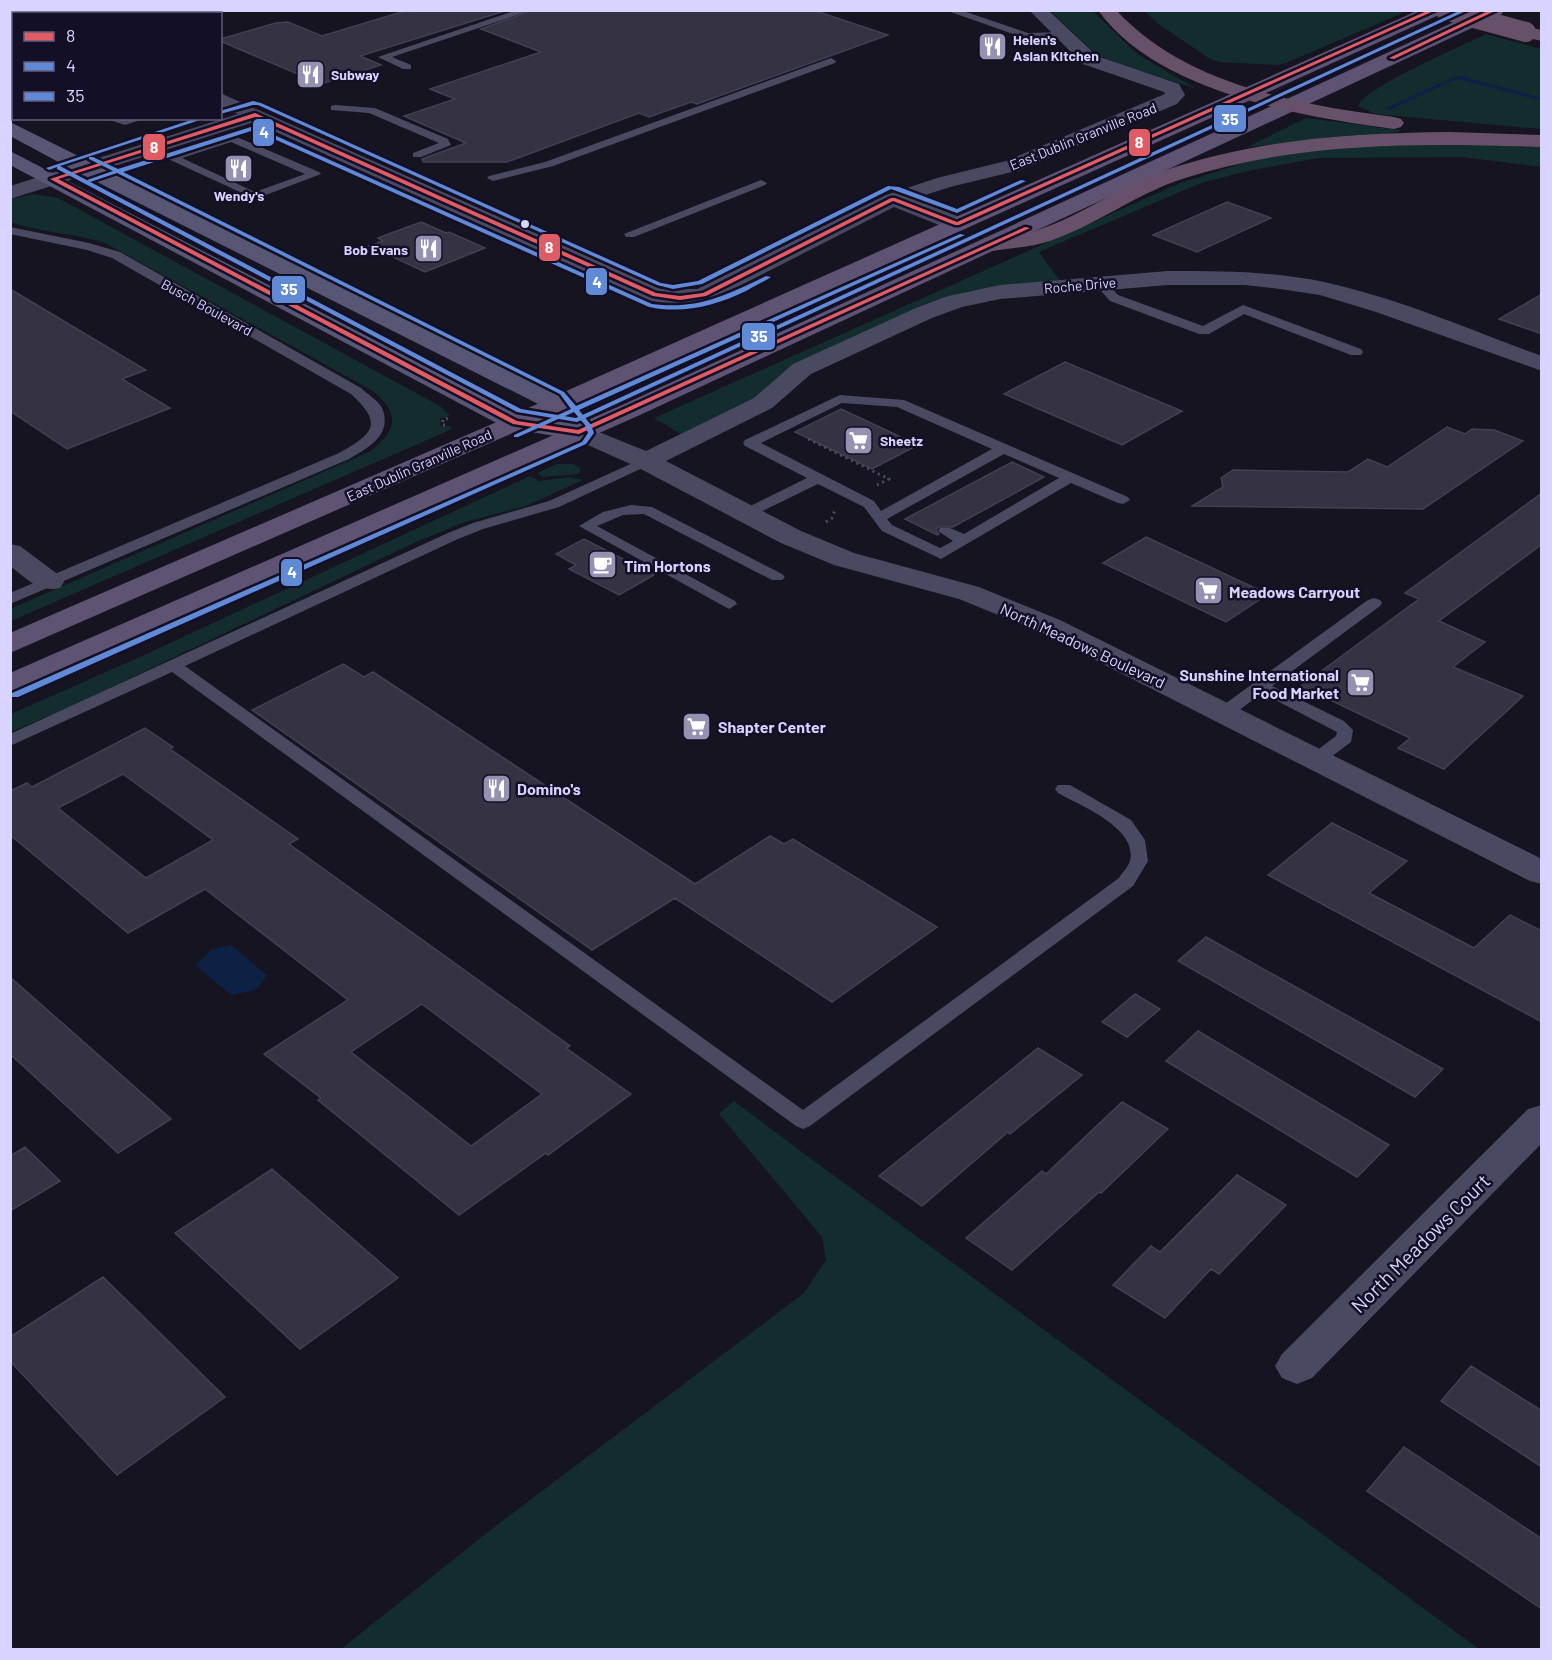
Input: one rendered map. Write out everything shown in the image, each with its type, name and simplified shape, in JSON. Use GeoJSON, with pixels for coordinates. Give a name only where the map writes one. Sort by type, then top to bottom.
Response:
{"type":"FeatureCollection","features":[{"type":"Feature","properties":{"kind":"highway"},"geometry":{"type":"LineString","coordinates":[[1106,10],[1124,30],[1161,58],[1201,78],[1249,93],[1289,105],[1360,119],[1542,141]]}},
{"type":"Feature","properties":{"kind":"highway"},"geometry":{"type":"LineString","coordinates":[[1445,10],[1534,34]]}},
{"type":"Feature","properties":{"kind":"highway"},"geometry":{"type":"LineString","coordinates":[[992,244],[1043,236],[1172,175],[1247,154],[1293,146],[1369,139],[1450,138],[1542,141]]}},
{"type":"Feature","properties":{"kind":"main road","name":"East Dublin Granville Road"},"geometry":{"type":"LineString","coordinates":[[10,644],[515,423],[1435,10]]}},
{"type":"Feature","properties":{"kind":"main road"},"geometry":{"type":"LineString","coordinates":[[10,684],[579,432],[992,244],[1496,10]]}},
{"type":"Feature","properties":{"kind":"main road"},"geometry":{"type":"LineString","coordinates":[[10,128],[86,169],[557,404],[579,432]]}},
{"type":"Feature","properties":{"kind":"main road"},"geometry":{"type":"LineString","coordinates":[[10,157],[515,423],[579,432]]}},
{"type":"Feature","properties":{"kind":"street"},"geometry":{"type":"LineString","coordinates":[[1037,10],[1063,35]]}},
{"type":"Feature","properties":{"kind":"street","name":"East Dublin Granville Road"},"geometry":{"type":"LineString","coordinates":[[255,115],[655,295],[672,298],[704,295],[893,199],[944,182],[1013,166],[1170,100],[1174,95],[1172,88],[1090,60],[1063,35]]}},
{"type":"Feature","properties":{"kind":"street"},"geometry":{"type":"LineString","coordinates":[[222,100],[255,115]]}},
{"type":"Feature","properties":{"kind":"street"},"geometry":{"type":"LineString","coordinates":[[10,193],[255,115]]}},
{"type":"Feature","properties":{"kind":"street"},"geometry":{"type":"LineString","coordinates":[[893,199],[957,224]]}},
{"type":"Feature","properties":{"kind":"street","name":"Roche Drive"},"geometry":{"type":"LineString","coordinates":[[646,461],[763,403],[802,369],[924,313],[956,301],[1000,292],[1168,278],[1245,278],[1323,289],[1384,307],[1542,364]]}},
{"type":"Feature","properties":{"kind":"street","name":"North Meadows Boulevard"},"geometry":{"type":"LineString","coordinates":[[579,432],[646,461],[791,537],[844,559],[911,579],[969,592],[1050,626],[1542,873]]}},
{"type":"Feature","properties":{"kind":"street"},"geometry":{"type":"LineString","coordinates":[[10,552],[50,582]]}},
{"type":"Feature","properties":{"kind":"street","name":"North Meadows Court"},"geometry":{"type":"LineString","coordinates":[[1297,1366],[1542,1119]]}},
{"type":"Feature","properties":{"kind":"lane"},"geometry":{"type":"LineString","coordinates":[[407,67],[382,57],[528,10]]}},
{"type":"Feature","properties":{"kind":"lane"},"geometry":{"type":"LineString","coordinates":[[949,10],[1027,36],[1063,35]]}},
{"type":"Feature","properties":{"kind":"lane"},"geometry":{"type":"LineString","coordinates":[[493,178],[549,164],[831,61]]}},
{"type":"Feature","properties":{"kind":"lane"},"geometry":{"type":"LineString","coordinates":[[335,108],[371,110],[444,141],[445,145],[417,155]]}},
{"type":"Feature","properties":{"kind":"lane"},"geometry":{"type":"LineString","coordinates":[[114,120],[135,120]]}},
{"type":"Feature","properties":{"kind":"lane"},"geometry":{"type":"LineString","coordinates":[[232,138],[315,174],[255,196],[172,158],[232,138]]}},
{"type":"Feature","properties":{"kind":"lane"},"geometry":{"type":"LineString","coordinates":[[630,234],[761,183]]}},
{"type":"Feature","properties":{"kind":"lane","name":"Busch Boulevard"},"geometry":{"type":"LineString","coordinates":[[10,230],[37,238],[93,246],[116,255],[356,391],[375,408],[378,426],[369,442],[344,456],[50,582]]}},
{"type":"Feature","properties":{"kind":"lane"},"geometry":{"type":"LineString","coordinates":[[1100,284],[1114,298],[1203,331],[1243,309],[1356,352]]}},
{"type":"Feature","properties":{"kind":"lane"},"geometry":{"type":"LineString","coordinates":[[1071,477],[941,554],[887,528],[869,504],[750,443],[840,399],[899,403],[1004,448],[1071,477],[1124,500]]}},
{"type":"Feature","properties":{"kind":"lane"},"geometry":{"type":"LineString","coordinates":[[878,518],[1004,448]]}},
{"type":"Feature","properties":{"kind":"lane"},"geometry":{"type":"LineString","coordinates":[[990,456],[1008,464]]}},
{"type":"Feature","properties":{"kind":"lane"},"geometry":{"type":"LineString","coordinates":[[10,741],[175,667],[453,536],[478,526],[554,504],[646,461]]}},
{"type":"Feature","properties":{"kind":"lane"},"geometry":{"type":"LineString","coordinates":[[970,467],[988,475]]}},
{"type":"Feature","properties":{"kind":"lane"},"geometry":{"type":"LineString","coordinates":[[747,513],[818,478]]}},
{"type":"Feature","properties":{"kind":"lane"},"geometry":{"type":"LineString","coordinates":[[1040,479],[1056,486]]}},
{"type":"Feature","properties":{"kind":"lane"},"geometry":{"type":"LineString","coordinates":[[944,482],[960,489]]}},
{"type":"Feature","properties":{"kind":"lane"},"geometry":{"type":"LineString","coordinates":[[1021,490],[1037,497]]}},
{"type":"Feature","properties":{"kind":"lane"},"geometry":{"type":"LineString","coordinates":[[913,499],[928,506]]}},
{"type":"Feature","properties":{"kind":"lane"},"geometry":{"type":"LineString","coordinates":[[993,505],[1010,513]]}},
{"type":"Feature","properties":{"kind":"lane"},"geometry":{"type":"LineString","coordinates":[[898,507],[912,515]]}},
{"type":"Feature","properties":{"kind":"lane"},"geometry":{"type":"LineString","coordinates":[[729,604],[586,526],[619,511],[647,510],[777,577]]}},
{"type":"Feature","properties":{"kind":"lane"},"geometry":{"type":"LineString","coordinates":[[962,522],[980,531]]}},
{"type":"Feature","properties":{"kind":"lane"},"geometry":{"type":"LineString","coordinates":[[945,531],[964,540]]}},
{"type":"Feature","properties":{"kind":"lane"},"geometry":{"type":"LineString","coordinates":[[10,599],[50,582]]}},
{"type":"Feature","properties":{"kind":"lane"},"geometry":{"type":"LineString","coordinates":[[1224,713],[1374,603]]}},
{"type":"Feature","properties":{"kind":"lane"},"geometry":{"type":"LineString","coordinates":[[175,667],[803,1121],[1125,882],[1139,861],[1136,840],[1125,824],[1064,789]]}},
{"type":"Feature","properties":{"kind":"lane"},"geometry":{"type":"LineString","coordinates":[[1260,686],[1338,724],[1345,730],[1345,738],[1317,759]]}},
{"type":"Feature","properties":{"kind":"path"},"geometry":{"type":"LineString","coordinates":[[443,419],[451,418]]}},
{"type":"Feature","properties":{"kind":"path"},"geometry":{"type":"LineString","coordinates":[[801,436],[889,479],[873,488]]}},
{"type":"Feature","properties":{"kind":"path"},"geometry":{"type":"LineString","coordinates":[[826,522],[840,505]]}},
{"type":"Feature","properties":{"kind":"green space"},"geometry":{"type":"Polygon","coordinates":[[[1399,10],[1405,12],[1286,63],[1276,65],[1219,62],[1210,59],[1160,25],[1144,11],[1399,10]]]}},
{"type":"Feature","properties":{"kind":"green space"},"geometry":{"type":"Polygon","coordinates":[[[1050,11],[1093,11],[1137,54],[1197,89],[1113,62],[1096,54],[1050,11]]]}},
{"type":"Feature","properties":{"kind":"green space"},"geometry":{"type":"Polygon","coordinates":[[[1486,34],[1541,49],[1541,129],[1375,114],[1358,106],[1378,88],[1486,34]]]}},
{"type":"Feature","properties":{"kind":"green space"},"geometry":{"type":"Polygon","coordinates":[[[1306,118],[1399,130],[1400,132],[1247,147],[1306,118]]]}},
{"type":"Feature","properties":{"kind":"green space"},"geometry":{"type":"Polygon","coordinates":[[[1423,143],[1541,147],[1541,167],[1462,157],[1319,158],[1248,171],[1201,183],[1039,252],[1060,281],[967,291],[945,298],[794,367],[778,377],[754,399],[681,434],[654,418],[1180,183],[1260,158],[1312,150],[1423,143]]]}},
{"type":"Feature","properties":{"kind":"green space"},"geometry":{"type":"Polygon","coordinates":[[[34,194],[58,198],[440,406],[450,416],[440,418],[440,426],[451,426],[450,430],[11,621],[10,609],[369,452],[385,437],[392,422],[388,407],[373,391],[105,243],[34,229],[11,222],[11,199],[34,194]]]}},
{"type":"Feature","properties":{"kind":"green space"},"geometry":{"type":"Polygon","coordinates":[[[557,464],[573,464],[580,468],[579,474],[543,477],[537,473],[557,464]]]}},
{"type":"Feature","properties":{"kind":"green space"},"geometry":{"type":"Polygon","coordinates":[[[530,476],[539,481],[568,477],[583,480],[526,506],[465,522],[416,542],[72,706],[11,732],[11,714],[142,656],[530,476]]]}},
{"type":"Feature","properties":{"kind":"green space"},"geometry":{"type":"Polygon","coordinates":[[[734,1101],[1479,1649],[341,1649],[488,1532],[804,1293],[826,1260],[822,1237],[719,1114],[734,1101]]]}},
{"type":"Feature","properties":{"kind":"water"},"geometry":{"type":"Polygon","coordinates":[[[231,945],[267,975],[256,990],[231,995],[195,965],[212,949],[231,945]]]}},
{"type":"Feature","properties":{"kind":"building"},"geometry":{"type":"Polygon","coordinates":[[[408,10],[508,10],[360,56],[381,65],[321,84],[222,42],[222,38],[276,23],[288,22],[322,36],[408,10]]]}},
{"type":"Feature","properties":{"kind":"building"},"geometry":{"type":"Polygon","coordinates":[[[534,10],[813,10],[888,35],[697,104],[691,102],[649,117],[639,113],[507,162],[423,162],[422,159],[466,143],[404,116],[455,99],[430,89],[541,52],[481,29],[534,10]]]}},
{"type":"Feature","properties":{"kind":"building"},"geometry":{"type":"Polygon","coordinates":[[[1227,202],[1271,218],[1197,252],[1153,235],[1227,202]]]}},
{"type":"Feature","properties":{"kind":"building","name":"Bob Evans"},"geometry":{"type":"Polygon","coordinates":[[[421,222],[485,248],[425,272],[369,246],[383,241],[378,238],[421,222]]]}},
{"type":"Feature","properties":{"kind":"building"},"geometry":{"type":"Polygon","coordinates":[[[10,289],[146,370],[122,379],[170,408],[67,449],[10,411],[10,289]]]}},
{"type":"Feature","properties":{"kind":"building"},"geometry":{"type":"Polygon","coordinates":[[[1542,294],[1542,334],[1499,319],[1542,294]]]}},
{"type":"Feature","properties":{"kind":"building"},"geometry":{"type":"Polygon","coordinates":[[[1065,362],[1182,411],[1122,445],[1004,394],[1065,362]]]}},
{"type":"Feature","properties":{"kind":"building","name":"Sheetz"},"geometry":{"type":"Polygon","coordinates":[[[841,409],[918,445],[872,469],[795,432],[841,409]]]}},
{"type":"Feature","properties":{"kind":"building"},"geometry":{"type":"Polygon","coordinates":[[[1447,427],[1465,434],[1472,429],[1494,430],[1523,441],[1423,509],[1192,506],[1223,487],[1221,478],[1233,470],[1348,472],[1368,459],[1387,467],[1447,427]]]}},
{"type":"Feature","properties":{"kind":"building"},"geometry":{"type":"Polygon","coordinates":[[[1012,462],[1044,477],[953,527],[938,527],[936,531],[939,534],[937,535],[905,519],[1012,462]]]}},
{"type":"Feature","properties":{"kind":"building"},"geometry":{"type":"Polygon","coordinates":[[[1542,493],[1542,544],[1439,621],[1485,642],[1453,667],[1523,696],[1444,769],[1398,748],[1410,738],[1301,686],[1419,599],[1405,593],[1542,493]]]}},
{"type":"Feature","properties":{"kind":"building"},"geometry":{"type":"Polygon","coordinates":[[[1146,537],[1268,594],[1226,622],[1103,563],[1146,537]]]}},
{"type":"Feature","properties":{"kind":"building"},"geometry":{"type":"Polygon","coordinates":[[[584,539],[654,575],[619,595],[569,569],[576,565],[556,554],[584,539]]]}},
{"type":"Feature","properties":{"kind":"building"},"geometry":{"type":"Polygon","coordinates":[[[343,664],[364,677],[373,672],[695,884],[770,836],[784,844],[793,839],[937,927],[832,1002],[675,898],[592,950],[252,710],[343,664]]]}},
{"type":"Feature","properties":{"kind":"building"},"geometry":{"type":"Polygon","coordinates":[[[145,728],[173,747],[170,749],[298,839],[289,844],[570,1046],[566,1048],[631,1094],[548,1155],[546,1153],[459,1215],[318,1100],[321,1098],[264,1054],[348,1000],[205,889],[128,933],[10,835],[10,791],[27,783],[32,787],[145,728]],[[123,774],[58,808],[146,878],[213,840],[123,774]],[[422,1004],[351,1052],[471,1146],[542,1094],[422,1004]]]}},
{"type":"Feature","properties":{"kind":"building"},"geometry":{"type":"Polygon","coordinates":[[[1332,823],[1407,861],[1369,893],[1474,948],[1510,915],[1542,931],[1542,1022],[1268,875],[1332,823]]]}},
{"type":"Feature","properties":{"kind":"building"},"geometry":{"type":"Polygon","coordinates":[[[1206,937],[1443,1069],[1415,1097],[1178,961],[1206,937]]]}},
{"type":"Feature","properties":{"kind":"building"},"geometry":{"type":"Polygon","coordinates":[[[10,977],[171,1119],[118,1153],[10,1054],[10,977]]]}},
{"type":"Feature","properties":{"kind":"building"},"geometry":{"type":"Polygon","coordinates":[[[1135,994],[1160,1009],[1127,1037],[1102,1022],[1135,994]]]}},
{"type":"Feature","properties":{"kind":"building"},"geometry":{"type":"Polygon","coordinates":[[[1198,1031],[1389,1145],[1357,1177],[1166,1061],[1198,1031]]]}},
{"type":"Feature","properties":{"kind":"building"},"geometry":{"type":"Polygon","coordinates":[[[1038,1048],[1082,1075],[1010,1134],[1008,1132],[922,1206],[879,1176],[1038,1048]]]}},
{"type":"Feature","properties":{"kind":"building"},"geometry":{"type":"Polygon","coordinates":[[[1122,1102],[1168,1129],[1101,1193],[1099,1192],[1012,1270],[966,1238],[1042,1171],[1046,1174],[1122,1102]]]}},
{"type":"Feature","properties":{"kind":"building"},"geometry":{"type":"Polygon","coordinates":[[[25,1147],[60,1181],[10,1211],[10,1156],[25,1147]]]}},
{"type":"Feature","properties":{"kind":"building"},"geometry":{"type":"Polygon","coordinates":[[[272,1169],[398,1278],[300,1349],[175,1233],[272,1169]]]}},
{"type":"Feature","properties":{"kind":"building"},"geometry":{"type":"Polygon","coordinates":[[[1237,1175],[1286,1205],[1219,1274],[1211,1269],[1165,1318],[1113,1285],[1151,1246],[1160,1252],[1237,1175]]]}},
{"type":"Feature","properties":{"kind":"building"},"geometry":{"type":"Polygon","coordinates":[[[103,1277],[225,1397],[117,1475],[10,1361],[10,1337],[103,1277]]]}},
{"type":"Feature","properties":{"kind":"building"},"geometry":{"type":"Polygon","coordinates":[[[1471,1366],[1542,1411],[1542,1467],[1441,1401],[1471,1366]]]}},
{"type":"Feature","properties":{"kind":"building"},"geometry":{"type":"Polygon","coordinates":[[[1404,1447],[1542,1539],[1542,1609],[1367,1491],[1404,1447]]]}},
{"type":"Feature","properties":{"kind":"waterway"},"geometry":{"type":"LineString","coordinates":[[1387,109],[1451,80],[1462,78],[1542,100]]}},
{"type":"Feature","properties":{"kind":"transit line","name":"8"},"geometry":{"type":"LineString","coordinates":[[255,115],[655,295],[680,298],[704,295],[893,199],[957,224],[1434,10]]}},
{"type":"Feature","properties":{"kind":"transit line","name":"35"},"geometry":{"type":"LineString","coordinates":[[59,168],[519,411],[577,420],[1466,10]]}},
{"type":"Feature","properties":{"kind":"transit line","name":"8"},"geometry":{"type":"LineString","coordinates":[[1392,58],[1495,10]]}},
{"type":"Feature","properties":{"kind":"transit line","name":"35"},"geometry":{"type":"LineString","coordinates":[[222,112],[253,103],[259,104],[659,284],[673,287],[700,283],[890,187],[957,211],[1023,181]]}},
{"type":"Feature","properties":{"kind":"transit line","name":"8"},"geometry":{"type":"LineString","coordinates":[[53,179],[255,115]]}},
{"type":"Feature","properties":{"kind":"transit line","name":"35"},"geometry":{"type":"LineString","coordinates":[[49,168],[198,120]]}},
{"type":"Feature","properties":{"kind":"transit line","name":"4"},"geometry":{"type":"LineString","coordinates":[[90,180],[254,128],[651,306],[667,308],[698,306],[726,297],[768,277]]}},
{"type":"Feature","properties":{"kind":"transit line","name":"4"},"geometry":{"type":"LineString","coordinates":[[15,695],[584,443],[591,433],[588,425],[562,393],[91,158]]}},
{"type":"Feature","properties":{"kind":"transit line","name":"8"},"geometry":{"type":"LineString","coordinates":[[53,179],[515,423],[579,432]]}},
{"type":"Feature","properties":{"kind":"transit line","name":"8"},"geometry":{"type":"LineString","coordinates":[[579,432],[1027,228]]}},
{"type":"Feature","properties":{"kind":"transit line","name":"4"},"geometry":{"type":"LineString","coordinates":[[516,436],[962,235]]}},
{"type":"Feature","properties":{"kind":"place","name":"Helen's Asian Kitchen"},"geometry":{"type":"Point","coordinates":[992,47]}},
{"type":"Feature","properties":{"kind":"place","name":"Subway"},"geometry":{"type":"Point","coordinates":[310,74]}},
{"type":"Feature","properties":{"kind":"place","name":"Wendy's"},"geometry":{"type":"Point","coordinates":[239,168]}},
{"type":"Feature","properties":{"kind":"place","name":"Bob Evans"},"geometry":{"type":"Point","coordinates":[429,249]}},
{"type":"Feature","properties":{"kind":"place","name":"Sheetz"},"geometry":{"type":"Point","coordinates":[859,440]}},
{"type":"Feature","properties":{"kind":"place","name":"Tim Hortons"},"geometry":{"type":"Point","coordinates":[603,565]}},
{"type":"Feature","properties":{"kind":"place","name":"Meadows Carryout"},"geometry":{"type":"Point","coordinates":[1208,591]}},
{"type":"Feature","properties":{"kind":"place","name":"Sunshine International Food Market"},"geometry":{"type":"Point","coordinates":[1360,683]}},
{"type":"Feature","properties":{"kind":"place","name":"Shapter Center"},"geometry":{"type":"Point","coordinates":[697,726]}},
{"type":"Feature","properties":{"kind":"place","name":"Domino's"},"geometry":{"type":"Point","coordinates":[496,788]}}]}
